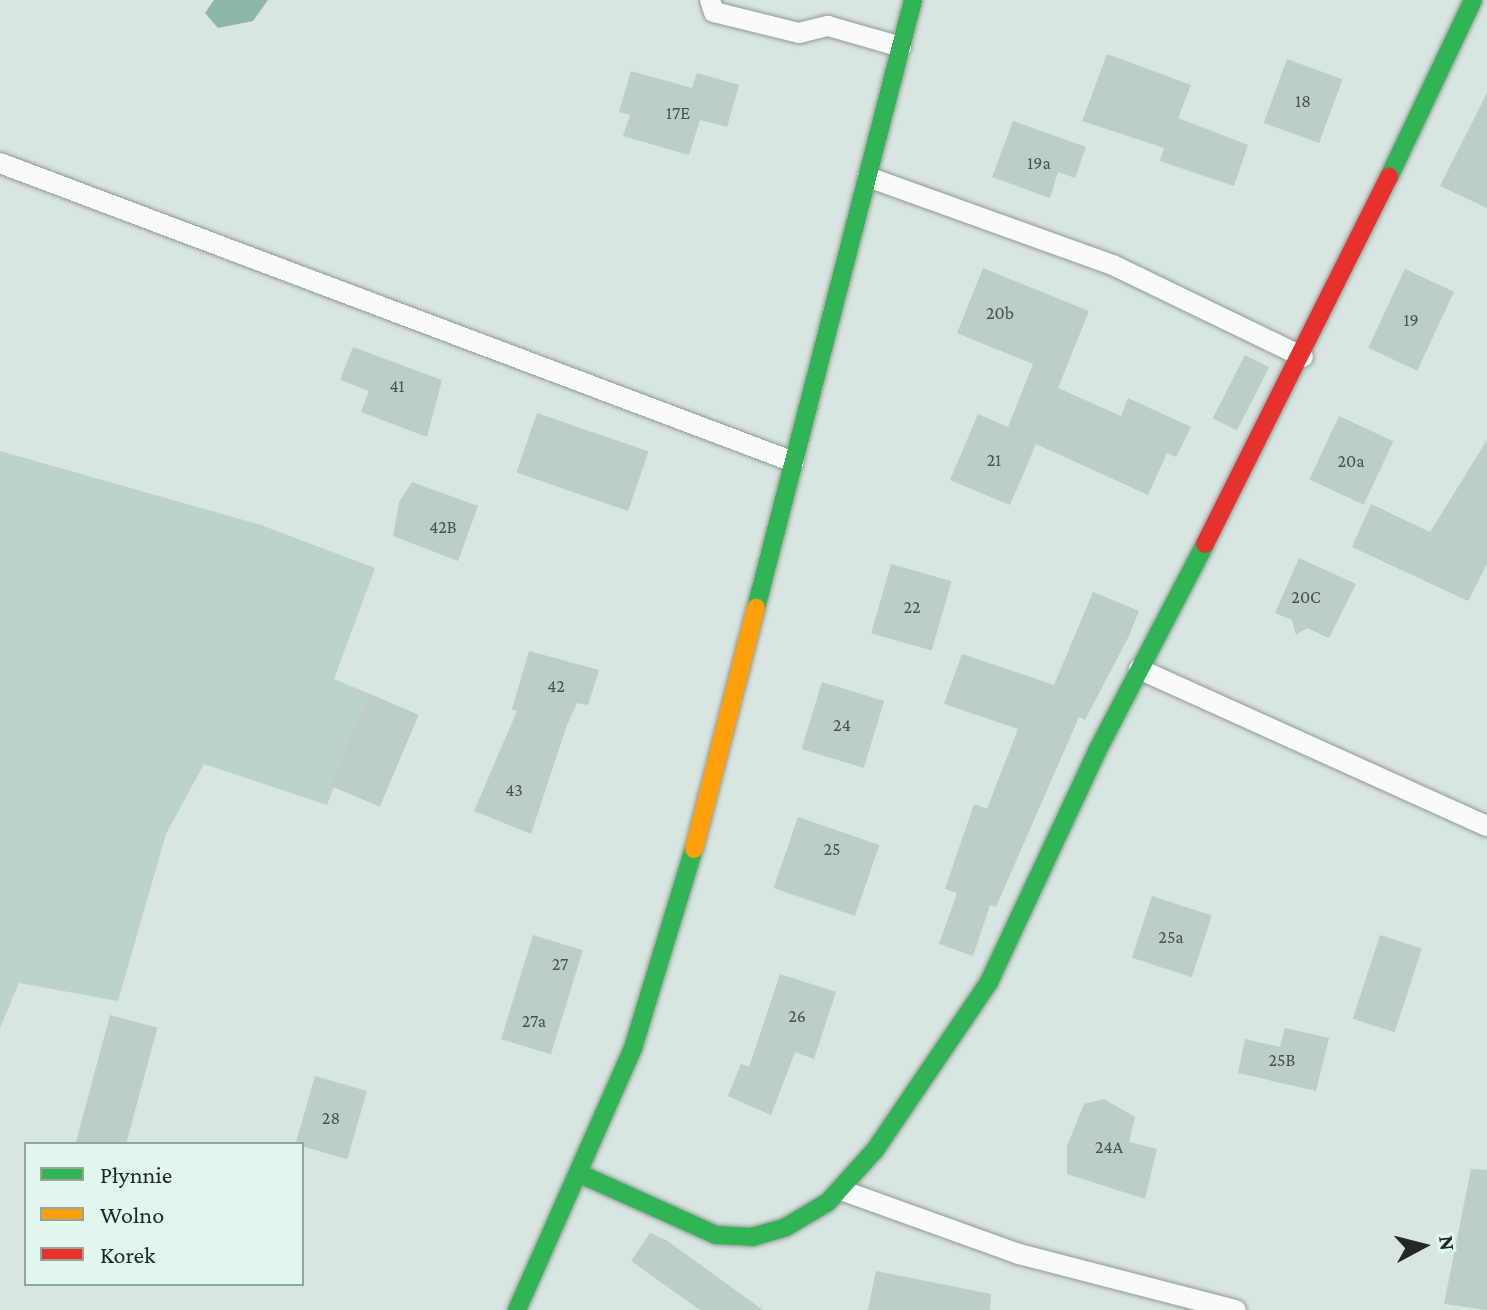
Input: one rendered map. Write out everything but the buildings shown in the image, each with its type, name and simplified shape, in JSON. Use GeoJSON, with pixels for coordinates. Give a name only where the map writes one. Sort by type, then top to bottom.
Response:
{"type":"FeatureCollection","features":[{"type":"Feature","properties":{"kind":"street"},"geometry":{"type":"LineString","coordinates":[[517,1310],[633,1048],[674,926],[913,0]]}},
{"type":"Feature","properties":{"kind":"street"},"geometry":{"type":"LineString","coordinates":[[578,1173],[732,1238],[786,1227],[841,1190],[915,1097],[975,1006],[1139,669],[1303,357],[1473,0]]}},
{"type":"Feature","properties":{"kind":"lane"},"geometry":{"type":"LineString","coordinates":[[710,0],[714,12],[799,33],[828,26],[901,47]]}},
{"type":"Feature","properties":{"kind":"lane"},"geometry":{"type":"LineString","coordinates":[[0,163],[794,462]]}},
{"type":"Feature","properties":{"kind":"lane"},"geometry":{"type":"LineString","coordinates":[[868,177],[1076,250],[1303,357]]}},
{"type":"Feature","properties":{"kind":"lane"},"geometry":{"type":"LineString","coordinates":[[1139,669],[1487,826]]}},
{"type":"Feature","properties":{"kind":"lane"},"geometry":{"type":"LineString","coordinates":[[841,1190],[1019,1254],[1236,1310]]}},
{"type":"Feature","properties":{"kind":"shaded area"},"geometry":{"type":"Polygon","coordinates":[[[214,0],[268,0],[253,21],[218,28],[205,13],[214,0]]]}},
{"type":"Feature","properties":{"kind":"shaded area"},"geometry":{"type":"Polygon","coordinates":[[[0,451],[261,525],[375,568],[334,679],[370,694],[327,805],[204,764],[166,834],[118,1001],[19,983],[0,1028],[0,451]]]}},
{"type":"Feature","properties":{"kind":"traffic: fast"},"geometry":{"type":"LineString","coordinates":[[756,608],[913,0]]}},
{"type":"Feature","properties":{"kind":"traffic: fast"},"geometry":{"type":"LineString","coordinates":[[1389,177],[1473,0]]}},
{"type":"Feature","properties":{"kind":"traffic: fast"},"geometry":{"type":"LineString","coordinates":[[578,1173],[716,1235],[752,1237],[786,1227],[828,1202],[875,1150],[989,982],[1097,751],[1205,544]]}},
{"type":"Feature","properties":{"kind":"traffic: fast"},"geometry":{"type":"LineString","coordinates":[[517,1310],[633,1048],[694,849]]}},
{"type":"Feature","properties":{"kind":"traffic: slow"},"geometry":{"type":"LineString","coordinates":[[694,849],[756,608]]}},
{"type":"Feature","properties":{"kind":"traffic: jam"},"geometry":{"type":"LineString","coordinates":[[1205,544],[1389,177]]}}]}
